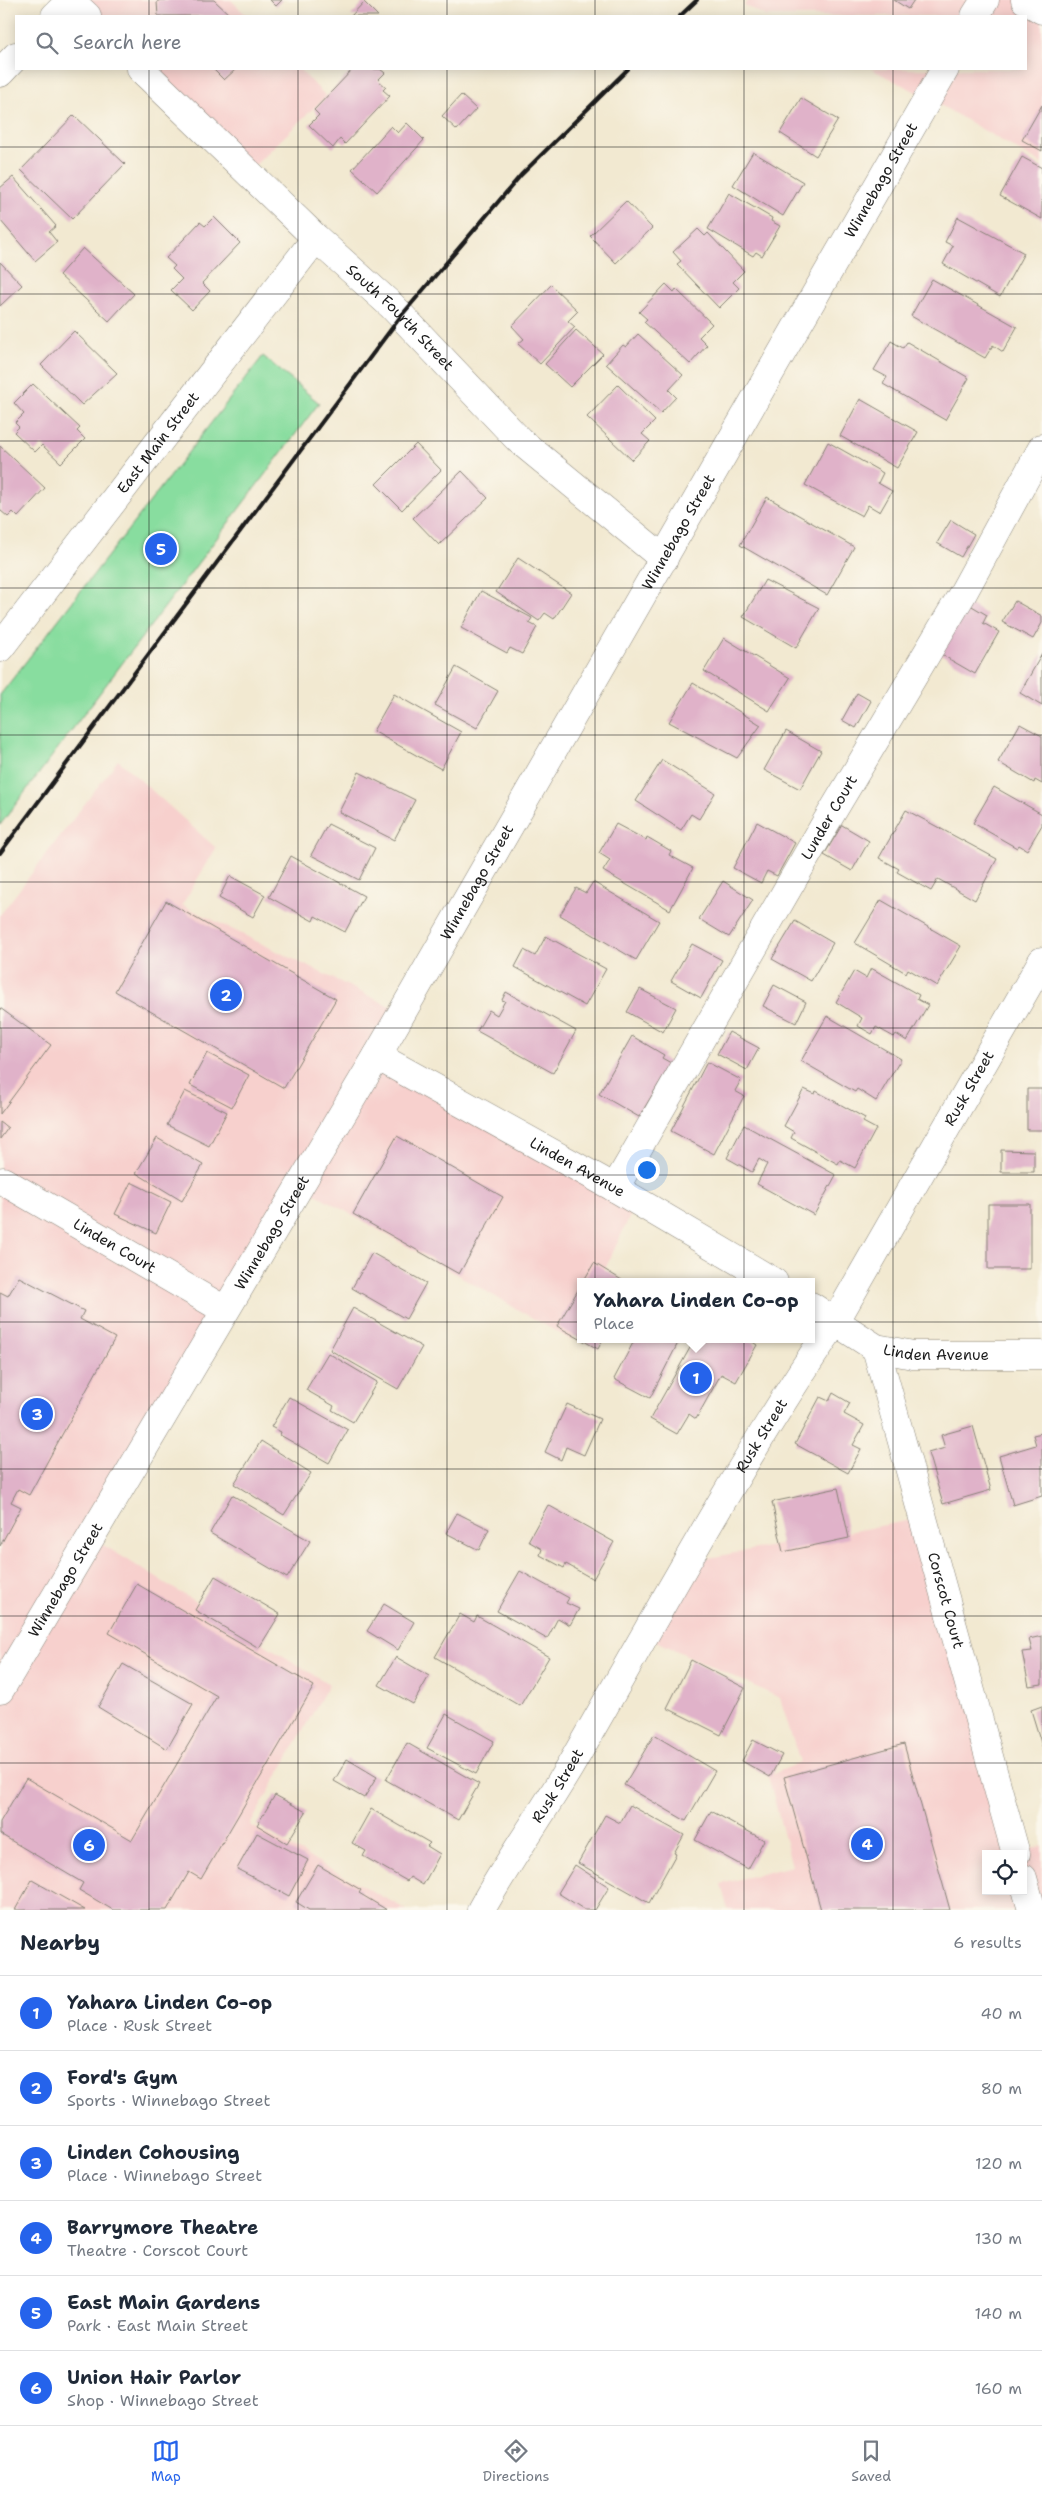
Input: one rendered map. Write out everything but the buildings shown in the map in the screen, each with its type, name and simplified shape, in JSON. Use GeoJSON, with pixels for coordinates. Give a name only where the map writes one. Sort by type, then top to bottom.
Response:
{"type":"FeatureCollection","features":[{"type":"Feature","properties":{"kind":"street"},"geometry":{"type":"LineString","coordinates":[[56,15],[70,0],[86,15]]}},
{"type":"Feature","properties":{"kind":"street"},"geometry":{"type":"LineString","coordinates":[[976,15],[985,0]]}},
{"type":"Feature","properties":{"kind":"street"},"geometry":{"type":"LineString","coordinates":[[1025,0],[1042,10]]}},
{"type":"Feature","properties":{"kind":"street"},"geometry":{"type":"LineString","coordinates":[[0,73],[15,57]]}},
{"type":"Feature","properties":{"kind":"street","name":"South Fourth Street"},"geometry":{"type":"LineString","coordinates":[[142,70],[316,238],[392,306],[519,440],[664,558]]}},
{"type":"Feature","properties":{"kind":"street","name":"Winnebago Street"},"geometry":{"type":"LineString","coordinates":[[0,1690],[377,1056],[944,70]]}},
{"type":"Feature","properties":{"kind":"street","name":"East Main Street"},"geometry":{"type":"LineString","coordinates":[[0,648],[316,238]]}},
{"type":"Feature","properties":{"kind":"street","name":"Lunder Court"},"geometry":{"type":"LineString","coordinates":[[615,1188],[824,824],[963,593],[1042,448]]}},
{"type":"Feature","properties":{"kind":"street","name":"Rusk Street"},"geometry":{"type":"LineString","coordinates":[[481,1910],[560,1785],[687,1562],[794,1383],[835,1322],[1042,961]]}},
{"type":"Feature","properties":{"kind":"street","name":"Linden Avenue"},"geometry":{"type":"LineString","coordinates":[[377,1056],[615,1188],[767,1278]]}},
{"type":"Feature","properties":{"kind":"street","name":"Linden Court"},"geometry":{"type":"LineString","coordinates":[[2,1182],[225,1310]]}},
{"type":"Feature","properties":{"kind":"street","name":"Linden Avenue"},"geometry":{"type":"LineString","coordinates":[[815,1309],[876,1348],[913,1354],[1042,1355]]}},
{"type":"Feature","properties":{"kind":"street","name":"Corscot Court"},"geometry":{"type":"LineString","coordinates":[[876,1348],[1015,1850]]}},
{"type":"Feature","properties":{"kind":"street"},"geometry":{"type":"LineString","coordinates":[[1027,1892],[1032,1910]]}},
{"type":"Feature","properties":{"kind":"shaded area"},"geometry":{"type":"Polygon","coordinates":[[[71,0],[231,0],[246,15],[86,15],[71,0]]]}},
{"type":"Feature","properties":{"kind":"shaded area"},"geometry":{"type":"Polygon","coordinates":[[[750,0],[1042,0],[1042,164],[928,98],[873,70],[1027,70],[1027,15],[764,15],[744,5],[750,0]]]}},
{"type":"Feature","properties":{"kind":"shaded area"},"geometry":{"type":"Polygon","coordinates":[[[142,70],[300,70],[326,96],[248,172],[142,70]]]}},
{"type":"Feature","properties":{"kind":"shaded area"},"geometry":{"type":"Polygon","coordinates":[[[118,760],[216,848],[182,905],[402,1012],[377,1056],[637,1201],[601,1278],[577,1278],[577,1327],[571,1340],[300,1185],[92,1538],[329,1684],[250,1825],[407,1910],[0,1910],[0,915],[118,760]]]}},
{"type":"Feature","properties":{"kind":"shaded area"},"geometry":{"type":"Polygon","coordinates":[[[923,1518],[1015,1850],[982,1850],[982,1895],[1027,1895],[1027,1850],[1042,1846],[1042,1910],[728,1910],[721,1884],[792,1866],[768,1776],[800,1763],[780,1698],[645,1636],[687,1562],[923,1518]]]}},
{"type":"Feature","properties":{"kind":"green space"},"geometry":{"type":"Polygon","coordinates":[[[263,356],[319,403],[0,825],[0,695],[263,356]]]}},
{"type":"Feature","properties":{"kind":"railway"},"geometry":{"type":"LineString","coordinates":[[681,15],[697,0]]}},
{"type":"Feature","properties":{"kind":"railway"},"geometry":{"type":"LineString","coordinates":[[0,853],[401,316],[521,175],[627,70]]}},
{"type":"Feature","properties":{"kind":"place","name":"East Main Gardens"},"geometry":{"type":"Point","coordinates":[161,549]}},
{"type":"Feature","properties":{"kind":"place","name":"Ford's Gym"},"geometry":{"type":"Point","coordinates":[226,995]}},
{"type":"Feature","properties":{"kind":"place","name":"Yahara Linden Co-op"},"geometry":{"type":"Point","coordinates":[696,1378]}},
{"type":"Feature","properties":{"kind":"place","name":"Linden Cohousing"},"geometry":{"type":"Point","coordinates":[37,1414]}},
{"type":"Feature","properties":{"kind":"place","name":"Barrymore Theatre"},"geometry":{"type":"Point","coordinates":[867,1844]}},
{"type":"Feature","properties":{"kind":"place","name":"Union Hair Parlor"},"geometry":{"type":"Point","coordinates":[89,1845]}}]}
